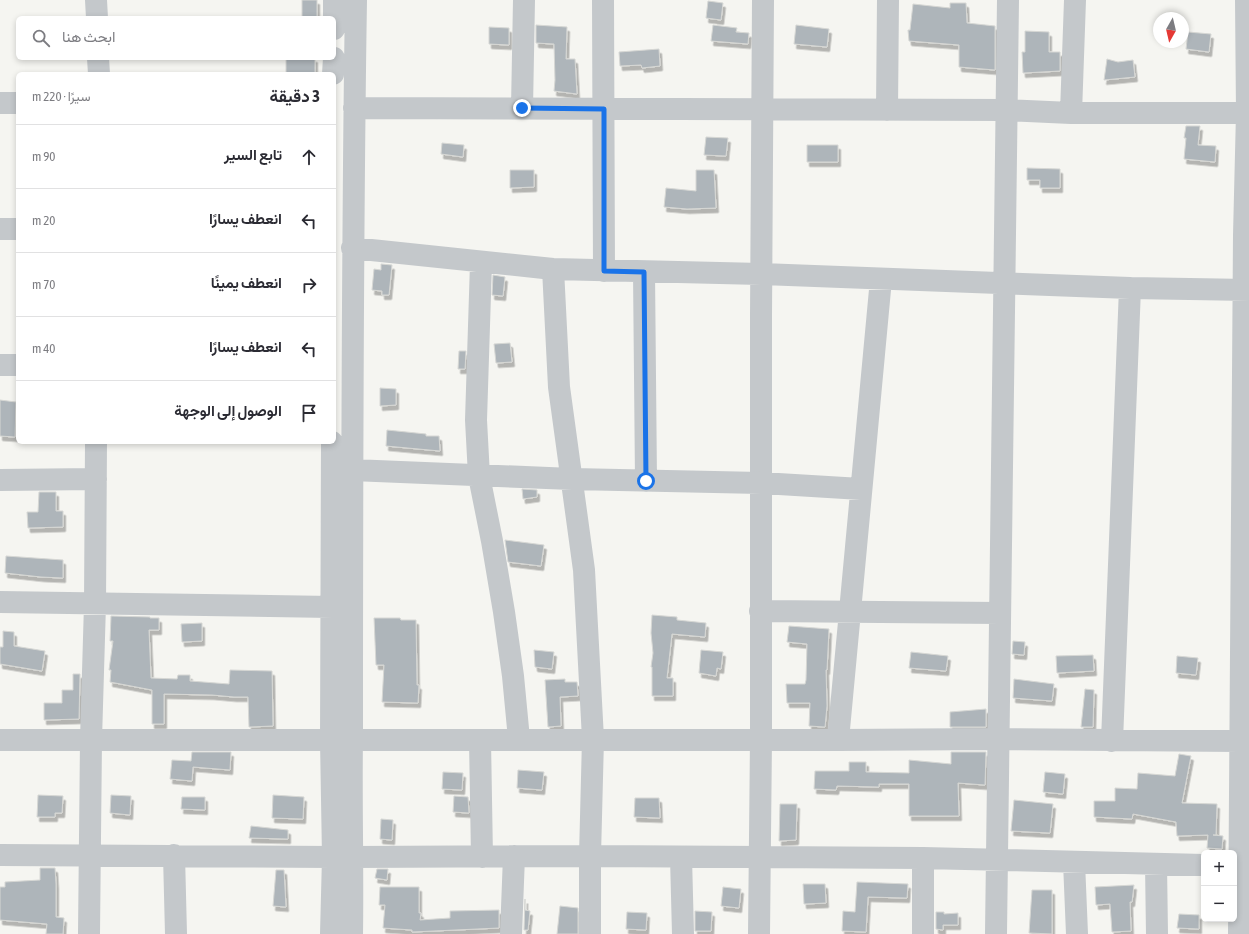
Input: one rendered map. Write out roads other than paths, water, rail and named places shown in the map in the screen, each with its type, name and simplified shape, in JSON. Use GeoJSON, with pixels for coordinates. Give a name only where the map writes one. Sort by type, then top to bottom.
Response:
{"type":"FeatureCollection","features":[{"type":"Feature","properties":{"kind":"street"},"geometry":{"type":"LineString","coordinates":[[96,0],[97,16]]}},
{"type":"Feature","properties":{"kind":"street"},"geometry":{"type":"LineString","coordinates":[[334,0],[334,16]]}},
{"type":"Feature","properties":{"kind":"street"},"geometry":{"type":"LineString","coordinates":[[341,740],[352,470],[352,248],[356,0]]}},
{"type":"Feature","properties":{"kind":"street"},"geometry":{"type":"LineString","coordinates":[[522,108],[524,0]]}},
{"type":"Feature","properties":{"kind":"street"},"geometry":{"type":"LineString","coordinates":[[603,0],[604,271]]}},
{"type":"Feature","properties":{"kind":"street"},"geometry":{"type":"LineString","coordinates":[[759,934],[763,0]]}},
{"type":"Feature","properties":{"kind":"street"},"geometry":{"type":"LineString","coordinates":[[887,110],[888,0]]}},
{"type":"Feature","properties":{"kind":"street"},"geometry":{"type":"LineString","coordinates":[[996,934],[1008,0]]}},
{"type":"Feature","properties":{"kind":"street"},"geometry":{"type":"LineString","coordinates":[[1071,113],[1074,0]]}},
{"type":"Feature","properties":{"kind":"street"},"geometry":{"type":"LineString","coordinates":[[1239,934],[1243,751],[1248,113],[1246,0]]}},
{"type":"Feature","properties":{"kind":"street"},"geometry":{"type":"LineString","coordinates":[[98,60],[99,72]]}},
{"type":"Feature","properties":{"kind":"street"},"geometry":{"type":"LineString","coordinates":[[333,72],[334,60]]}},
{"type":"Feature","properties":{"kind":"street"},"geometry":{"type":"LineString","coordinates":[[0,103],[16,103]]}},
{"type":"Feature","properties":{"kind":"street"},"geometry":{"type":"LineString","coordinates":[[354,108],[1006,110],[1071,113],[1248,113]]}},
{"type":"Feature","properties":{"kind":"street"},"geometry":{"type":"LineString","coordinates":[[0,229],[16,229]]}},
{"type":"Feature","properties":{"kind":"street"},"geometry":{"type":"LineString","coordinates":[[352,248],[481,263],[553,269],[761,274],[1130,288],[1246,290]]}},
{"type":"Feature","properties":{"kind":"street"},"geometry":{"type":"LineString","coordinates":[[481,263],[476,420],[479,476],[504,612],[513,676],[519,739]]}},
{"type":"Feature","properties":{"kind":"street"},"geometry":{"type":"LineString","coordinates":[[553,269],[559,387],[584,570],[593,739],[590,934]]}},
{"type":"Feature","properties":{"kind":"street"},"geometry":{"type":"LineString","coordinates":[[644,272],[646,481]]}},
{"type":"Feature","properties":{"kind":"street"},"geometry":{"type":"LineString","coordinates":[[838,740],[881,279]]}},
{"type":"Feature","properties":{"kind":"street"},"geometry":{"type":"LineString","coordinates":[[1112,741],[1130,288]]}},
{"type":"Feature","properties":{"kind":"street"},"geometry":{"type":"LineString","coordinates":[[0,365],[16,364]]}},
{"type":"Feature","properties":{"kind":"street"},"geometry":{"type":"LineString","coordinates":[[89,934],[91,854],[90,740],[95,604],[96,444]]}},
{"type":"Feature","properties":{"kind":"street"},"geometry":{"type":"LineString","coordinates":[[332,444],[332,607],[341,740],[343,857],[352,934]]}},
{"type":"Feature","properties":{"kind":"street"},"geometry":{"type":"LineString","coordinates":[[352,470],[572,479],[761,483],[861,489]]}},
{"type":"Feature","properties":{"kind":"street"},"geometry":{"type":"LineString","coordinates":[[0,480],[96,479]]}},
{"type":"Feature","properties":{"kind":"street"},"geometry":{"type":"LineString","coordinates":[[0,602],[332,607]]}},
{"type":"Feature","properties":{"kind":"street"},"geometry":{"type":"LineString","coordinates":[[760,611],[1000,613]]}},
{"type":"Feature","properties":{"kind":"street"},"geometry":{"type":"LineString","coordinates":[[0,740],[998,739],[1112,741],[1243,751]]}},
{"type":"Feature","properties":{"kind":"street"},"geometry":{"type":"LineString","coordinates":[[480,740],[482,857]]}},
{"type":"Feature","properties":{"kind":"street"},"geometry":{"type":"LineString","coordinates":[[0,854],[343,857],[590,856],[923,858],[1201,865]]}},
{"type":"Feature","properties":{"kind":"street"},"geometry":{"type":"LineString","coordinates":[[174,855],[176,934]]}},
{"type":"Feature","properties":{"kind":"street"},"geometry":{"type":"LineString","coordinates":[[511,934],[514,856]]}},
{"type":"Feature","properties":{"kind":"street"},"geometry":{"type":"LineString","coordinates":[[331,934],[343,857]]}},
{"type":"Feature","properties":{"kind":"street"},"geometry":{"type":"LineString","coordinates":[[681,857],[683,934]]}},
{"type":"Feature","properties":{"kind":"street"},"geometry":{"type":"LineString","coordinates":[[922,934],[923,858]]}},
{"type":"Feature","properties":{"kind":"street"},"geometry":{"type":"LineString","coordinates":[[1074,862],[1077,934]]}},
{"type":"Feature","properties":{"kind":"street"},"geometry":{"type":"LineString","coordinates":[[1156,864],[1157,934]]}}]}
